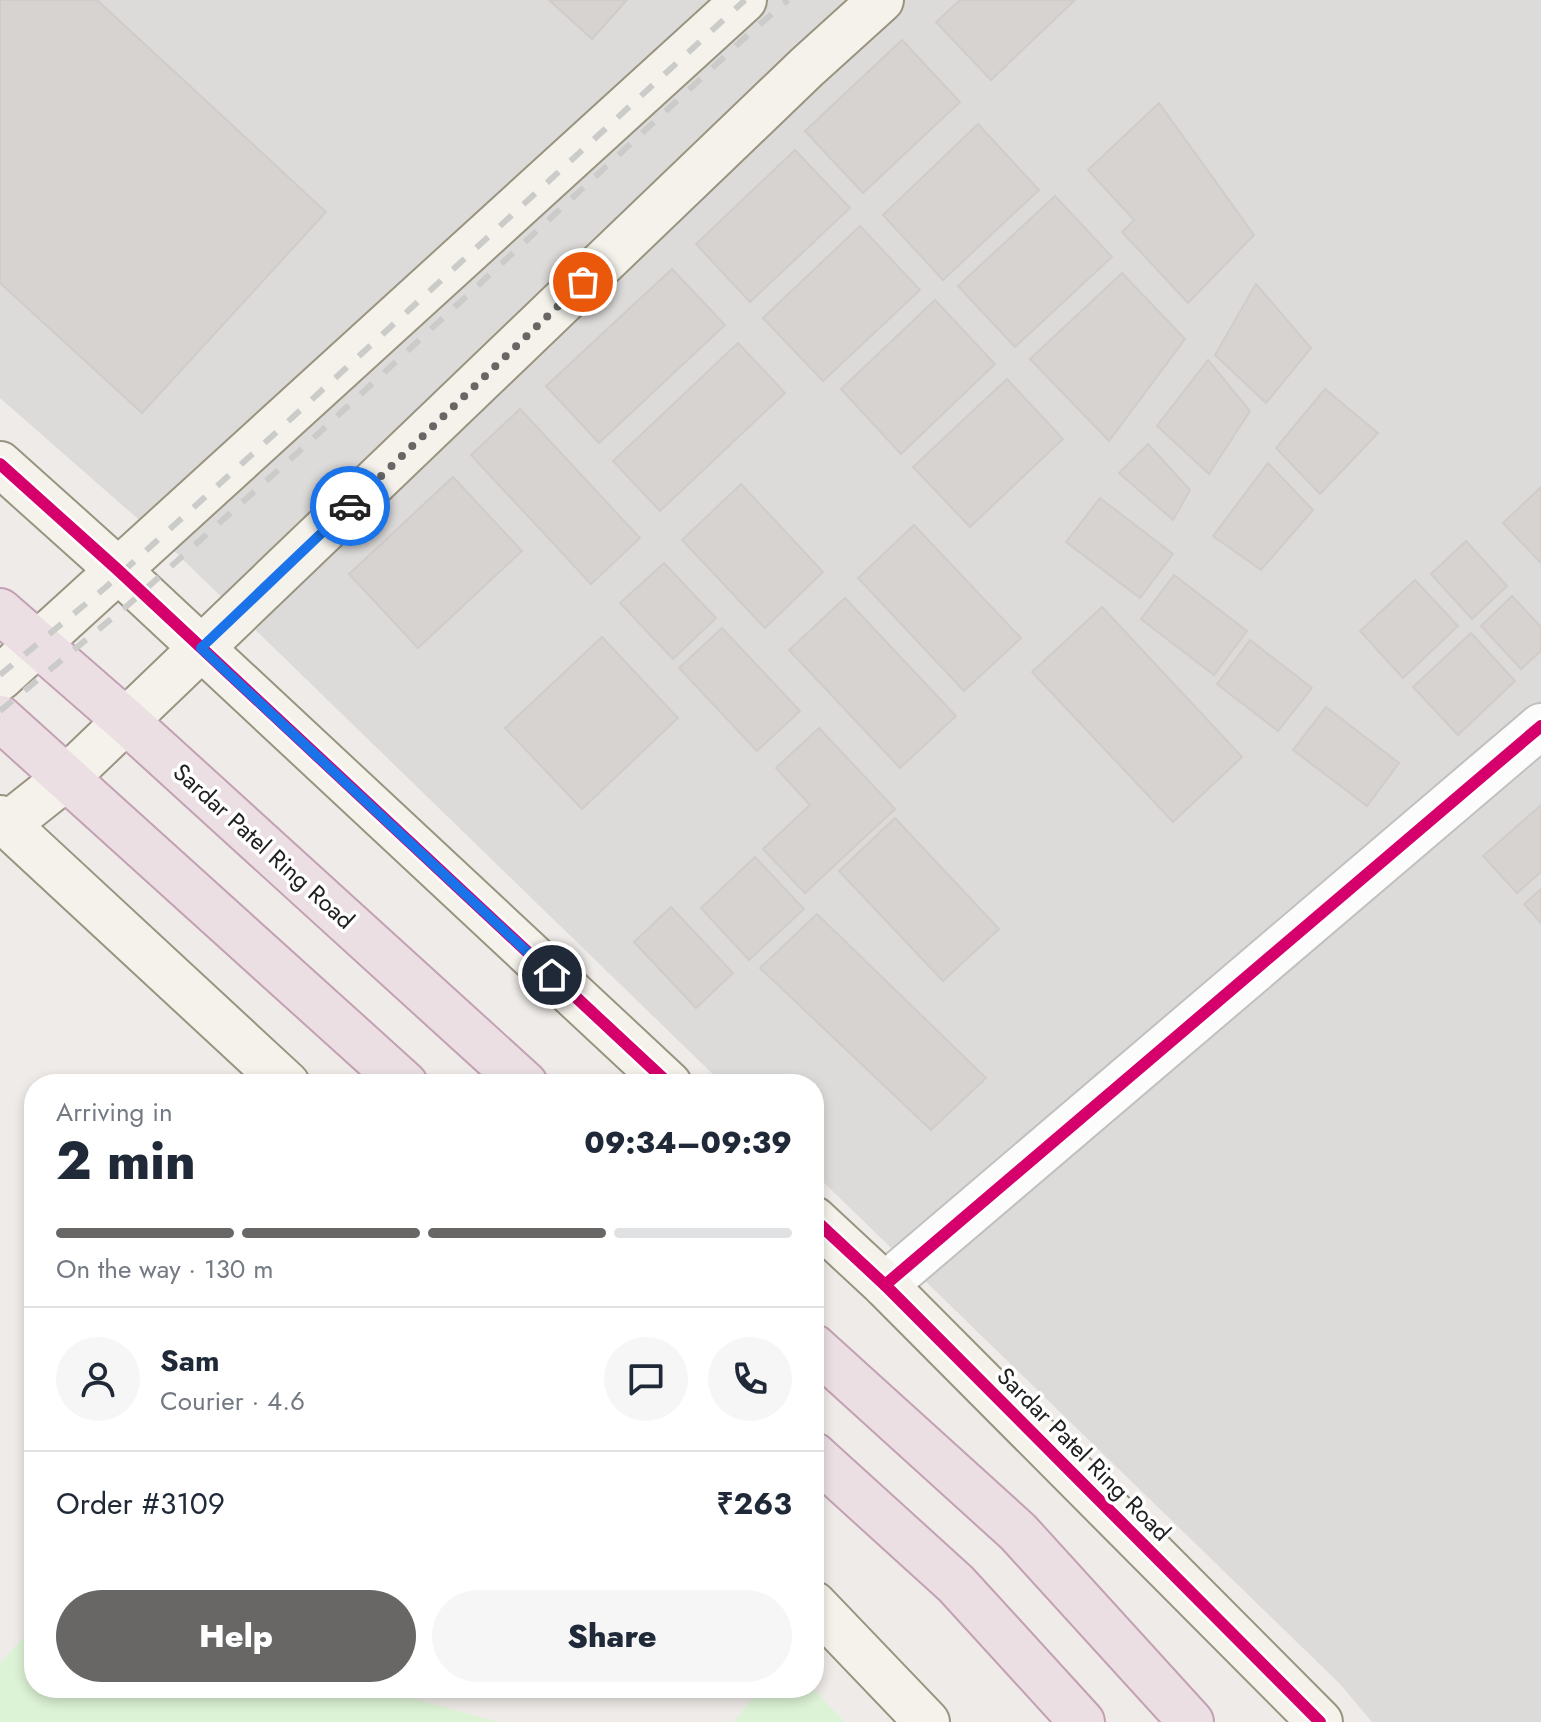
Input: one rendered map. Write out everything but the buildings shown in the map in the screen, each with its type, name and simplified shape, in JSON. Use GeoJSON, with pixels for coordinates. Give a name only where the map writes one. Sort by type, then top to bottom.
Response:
{"type":"FeatureCollection","features":[{"type":"Feature","properties":{"kind":"highway","name":"Sardar Patel Ring Road"},"geometry":{"type":"LineString","coordinates":[[0,611],[125,720],[514,1074]]}},
{"type":"Feature","properties":{"kind":"highway"},"geometry":{"type":"LineString","coordinates":[[0,718],[394,1074]]}},
{"type":"Feature","properties":{"kind":"highway"},"geometry":{"type":"LineString","coordinates":[[824,1356],[1018,1532],[1191,1722]]}},
{"type":"Feature","properties":{"kind":"highway"},"geometry":{"type":"LineString","coordinates":[[824,1464],[956,1584],[1082,1722]]}},
{"type":"Feature","properties":{"kind":"street"},"geometry":{"type":"LineString","coordinates":[[0,678],[744,0]]}},
{"type":"Feature","properties":{"kind":"street"},"geometry":{"type":"LineString","coordinates":[[276,1074],[3,822],[66,778],[881,0]]}},
{"type":"Feature","properties":{"kind":"street"},"geometry":{"type":"LineString","coordinates":[[0,464],[118,570],[658,1074]]}},
{"type":"Feature","properties":{"kind":"street"},"geometry":{"type":"LineString","coordinates":[[885,1285],[1541,726]]}},
{"type":"Feature","properties":{"kind":"street","name":"Sardar Patel Ring Road"},"geometry":{"type":"LineString","coordinates":[[824,1228],[885,1285],[1320,1722]]}},
{"type":"Feature","properties":{"kind":"street"},"geometry":{"type":"LineString","coordinates":[[824,1614],[927,1722]]}},
{"type":"Feature","properties":{"kind":"shaded area"},"geometry":{"type":"Polygon","coordinates":[[[0,0],[1541,0],[1541,1722],[1372,1722],[1339,1683],[824,1183],[824,1074],[713,1074],[170,547],[0,398],[0,0]]]}},
{"type":"Feature","properties":{"kind":"green space"},"geometry":{"type":"Polygon","coordinates":[[[24,1638],[24,1698],[412,1698],[498,1722],[0,1722],[0,1663],[24,1638]]]}},
{"type":"Feature","properties":{"kind":"green space"},"geometry":{"type":"Polygon","coordinates":[[[753,1698],[822,1698],[845,1722],[734,1722],[753,1698]]]}},
{"type":"Feature","properties":{"kind":"railway"},"geometry":{"type":"LineString","coordinates":[[0,675],[106,587],[745,0]]}},
{"type":"Feature","properties":{"kind":"railway"},"geometry":{"type":"LineString","coordinates":[[0,711],[128,605],[305,446],[788,0]]}},
{"type":"Feature","properties":{"kind":"cycle path"},"geometry":{"type":"LineString","coordinates":[[0,464],[118,570],[658,1074]]}},
{"type":"Feature","properties":{"kind":"cycle path"},"geometry":{"type":"LineString","coordinates":[[885,1285],[1541,726]]}},
{"type":"Feature","properties":{"kind":"cycle path"},"geometry":{"type":"LineString","coordinates":[[824,1228],[885,1285],[1320,1722]]}},
{"type":"Feature","properties":{"kind":"way so far"},"geometry":{"type":"LineString","coordinates":[[350,506],[583,282]]}},
{"type":"Feature","properties":{"kind":"route"},"geometry":{"type":"LineString","coordinates":[[350,506],[201,648],[552,975]]}}]}
